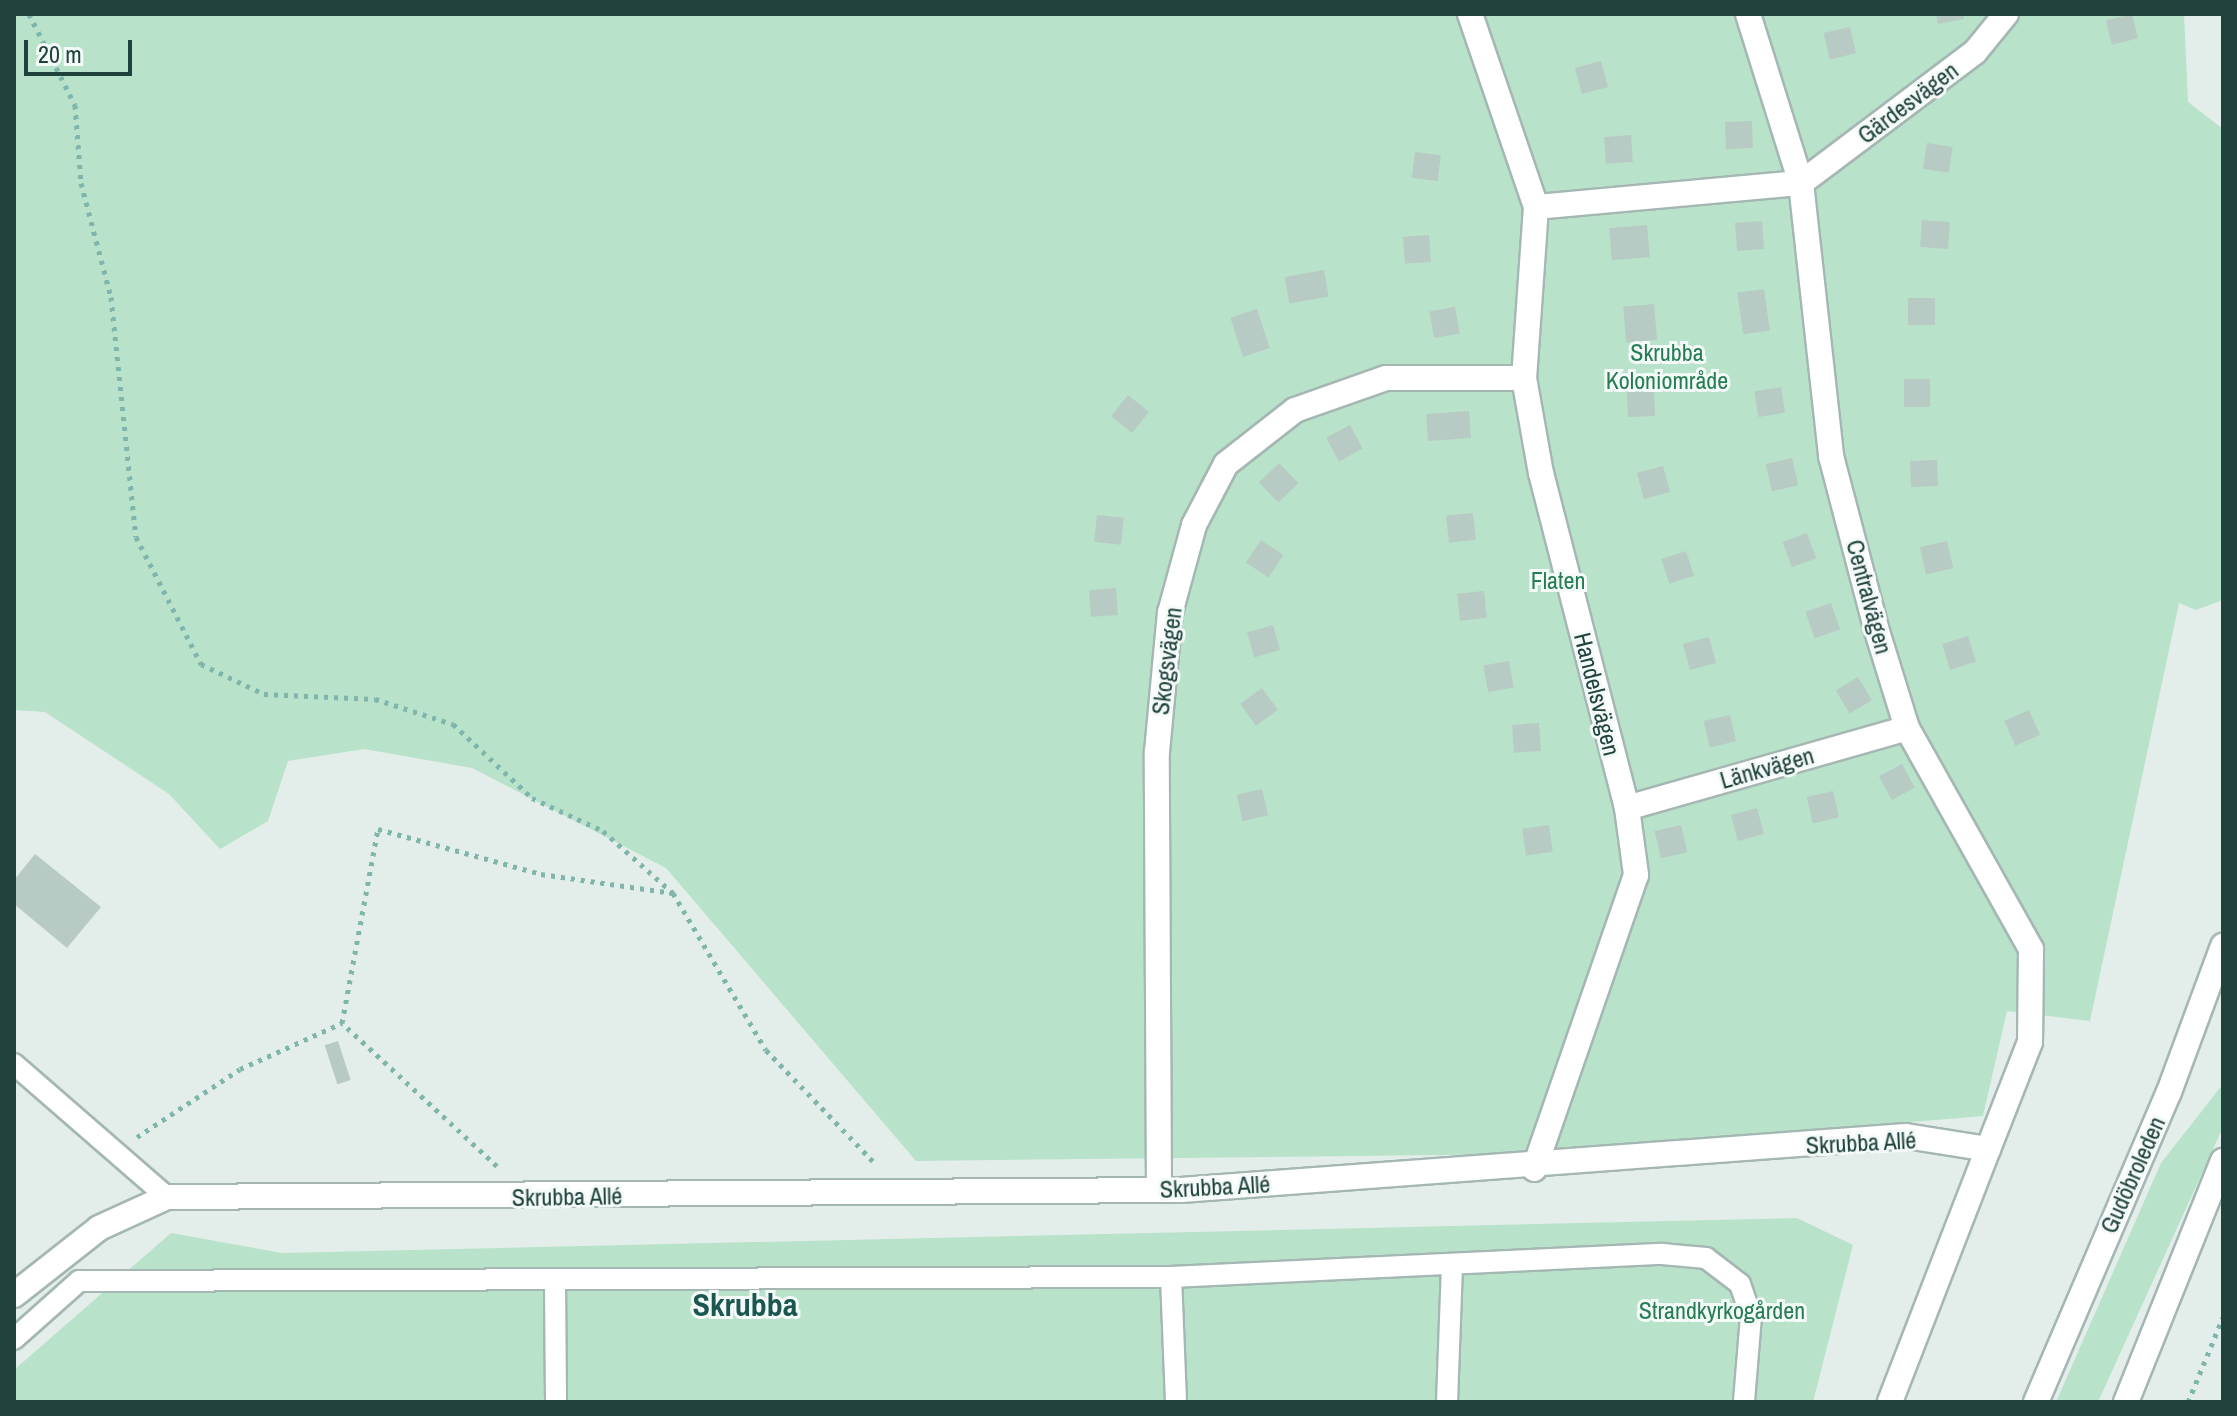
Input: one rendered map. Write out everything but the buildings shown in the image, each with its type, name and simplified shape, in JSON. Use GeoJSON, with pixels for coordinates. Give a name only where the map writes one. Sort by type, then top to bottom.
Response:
{"type":"FeatureCollection","features":[{"type":"Feature","properties":{"kind":"street","name":"Handelsvägen"},"geometry":{"type":"LineString","coordinates":[[1470,14],[1536,207],[1524,378],[1541,473],[1627,808],[1636,875],[1534,1169]]}},
{"type":"Feature","properties":{"kind":"street","name":"Centralvägen"},"geometry":{"type":"LineString","coordinates":[[1748,14],[1801,183],[1831,456],[1907,728],[2031,949],[2030,1042],[1988,1149]]}},
{"type":"Feature","properties":{"kind":"street","name":"Gärdesvägen"},"geometry":{"type":"LineString","coordinates":[[1801,183],[1975,52],[2006,14]]}},
{"type":"Feature","properties":{"kind":"street"},"geometry":{"type":"LineString","coordinates":[[1536,207],[1801,183]]}},
{"type":"Feature","properties":{"kind":"street","name":"Skogsvägen"},"geometry":{"type":"LineString","coordinates":[[1159,1190],[1157,752],[1170,613],[1194,525],[1226,464],[1295,410],[1386,378],[1524,378]]}},
{"type":"Feature","properties":{"kind":"street","name":"Länkvägen"},"geometry":{"type":"LineString","coordinates":[[1627,808],[1907,728]]}},
{"type":"Feature","properties":{"kind":"street","name":"Gudöbroleden"},"geometry":{"type":"LineString","coordinates":[[2036,1402],[2169,1092],[2223,946]]}},
{"type":"Feature","properties":{"kind":"street","name":"Skrubba Allé"},"geometry":{"type":"LineString","coordinates":[[14,1295],[99,1228],[167,1197],[531,1197],[1159,1190],[1534,1169],[1906,1136],[1988,1149]]}},
{"type":"Feature","properties":{"kind":"street"},"geometry":{"type":"LineString","coordinates":[[1890,1402],[1988,1149]]}},
{"type":"Feature","properties":{"kind":"street"},"geometry":{"type":"LineString","coordinates":[[2126,1402],[2223,1161]]}},
{"type":"Feature","properties":{"kind":"street"},"geometry":{"type":"LineString","coordinates":[[2177,1277],[2223,1208]]}},
{"type":"Feature","properties":{"kind":"lane"},"geometry":{"type":"LineString","coordinates":[[14,1064],[118,1150],[167,1197]]}},
{"type":"Feature","properties":{"kind":"lane"},"geometry":{"type":"LineString","coordinates":[[14,1339],[79,1281],[555,1284],[1171,1277],[1706,1258],[1740,1284],[1751,1316],[1744,1402]]}},
{"type":"Feature","properties":{"kind":"lane"},"geometry":{"type":"LineString","coordinates":[[1447,1402],[1452,1265]]}},
{"type":"Feature","properties":{"kind":"lane"},"geometry":{"type":"LineString","coordinates":[[1171,1277],[1176,1402]]}},
{"type":"Feature","properties":{"kind":"lane"},"geometry":{"type":"LineString","coordinates":[[555,1284],[556,1402]]}},
{"type":"Feature","properties":{"kind":"path"},"geometry":{"type":"LineString","coordinates":[[29,14],[75,105],[81,183],[111,297],[136,537],[201,664],[264,694],[375,699],[453,724],[532,798],[603,831],[673,893],[766,1050],[904,1194]]}},
{"type":"Feature","properties":{"kind":"path"},"geometry":{"type":"LineString","coordinates":[[342,1023],[378,829],[541,874],[673,893]]}},
{"type":"Feature","properties":{"kind":"path"},"geometry":{"type":"LineString","coordinates":[[118,1150],[240,1069],[342,1023]]}},
{"type":"Feature","properties":{"kind":"path"},"geometry":{"type":"LineString","coordinates":[[342,1023],[531,1197]]}},
{"type":"Feature","properties":{"kind":"path"},"geometry":{"type":"LineString","coordinates":[[2188,1402],[2223,1317]]}},
{"type":"Feature","properties":{"kind":"green space","name":"Flaten"},"geometry":{"type":"Polygon","coordinates":[[[14,14],[2184,14],[2188,102],[2223,129],[2223,600],[2196,610],[2179,603],[2090,1021],[2007,1011],[1983,1116],[1532,1154],[916,1161],[666,868],[472,768],[364,749],[288,761],[268,821],[220,849],[169,794],[45,712],[14,710],[14,14]]]}},
{"type":"Feature","properties":{"kind":"green space"},"geometry":{"type":"Polygon","coordinates":[[[2223,1084],[2223,1127],[2098,1402],[2056,1402],[2161,1163],[2223,1084]]]}},
{"type":"Feature","properties":{"kind":"green space","name":"Strandkyrkogården"},"geometry":{"type":"Polygon","coordinates":[[[1797,1218],[1853,1245],[1813,1402],[14,1402],[14,1370],[171,1233],[282,1253],[1797,1218]]]}},
{"type":"Feature","properties":{"kind":"district","name":"Skrubba"},"geometry":{"type":"Point","coordinates":[745,1305]}},
{"type":"Feature","properties":{"kind":"park label","name":"Skrubba Koloniområde"},"geometry":{"type":"Point","coordinates":[1667,367]}}]}
